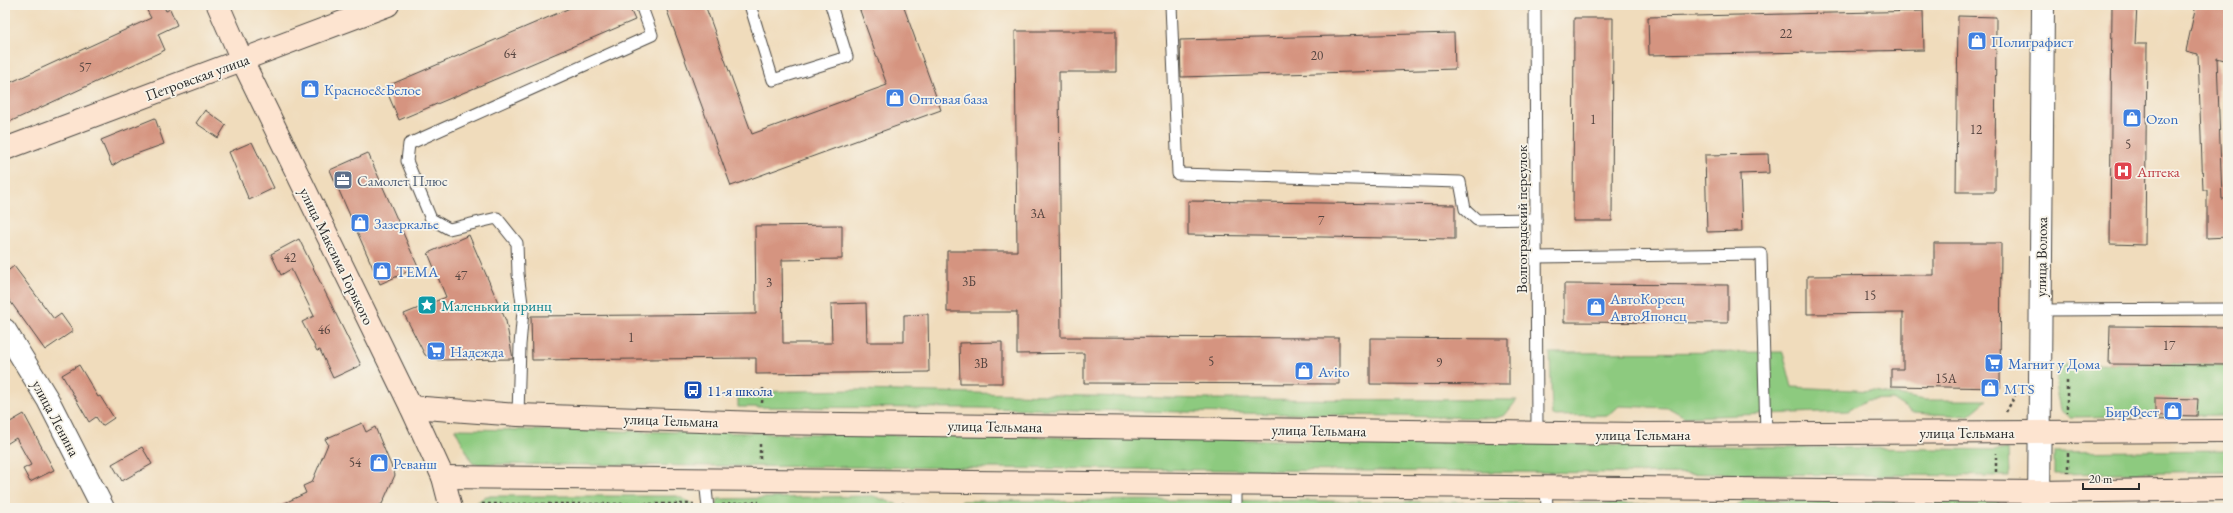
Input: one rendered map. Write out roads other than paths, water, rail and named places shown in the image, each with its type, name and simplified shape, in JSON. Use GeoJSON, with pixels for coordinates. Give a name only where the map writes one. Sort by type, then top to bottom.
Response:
{"type":"FeatureCollection","features":[{"type":"Feature","properties":{"kind":"main road","name":"улица Максима Горького"},"geometry":{"type":"LineString","coordinates":[[218,5],[242,60],[411,407],[443,477],[446,506]]}},
{"type":"Feature","properties":{"kind":"main road","name":"Петровская улица"},"geometry":{"type":"LineString","coordinates":[[5,149],[388,5]]}},
{"type":"Feature","properties":{"kind":"main road","name":"улица Тельмана"},"geometry":{"type":"LineString","coordinates":[[411,407],[518,415],[761,423],[1766,434],[2228,431]]}},
{"type":"Feature","properties":{"kind":"main road"},"geometry":{"type":"LineString","coordinates":[[443,477],[1236,485],[1546,498],[2039,500],[2228,489]]}},
{"type":"Feature","properties":{"kind":"street","name":"улица Волоха"},"geometry":{"type":"LineString","coordinates":[[2039,500],[2043,5]]}},
{"type":"Feature","properties":{"kind":"street","name":"улица Ленина"},"geometry":{"type":"LineString","coordinates":[[5,330],[48,400],[103,508]]}},
{"type":"Feature","properties":{"kind":"lane"},"geometry":{"type":"LineString","coordinates":[[518,415],[520,345],[523,311],[518,274],[517,242],[497,218],[450,229],[431,219],[407,161],[409,144],[652,35],[641,5]]}},
{"type":"Feature","properties":{"kind":"lane"},"geometry":{"type":"LineString","coordinates":[[750,5],[773,80],[847,57],[831,5]]}},
{"type":"Feature","properties":{"kind":"lane"},"geometry":{"type":"LineString","coordinates":[[1171,5],[1178,174],[1460,182],[1465,209],[1477,220],[1536,219]]}},
{"type":"Feature","properties":{"kind":"lane","name":"Волгоградский переулок"},"geometry":{"type":"LineString","coordinates":[[1535,5],[1537,432]]}},
{"type":"Feature","properties":{"kind":"lane"},"geometry":{"type":"LineString","coordinates":[[1536,257],[1761,254],[1766,434]]}},
{"type":"Feature","properties":{"kind":"lane"},"geometry":{"type":"LineString","coordinates":[[2041,310],[2228,309]]}},
{"type":"Feature","properties":{"kind":"lane"},"geometry":{"type":"LineString","coordinates":[[705,480],[708,508]]}},
{"type":"Feature","properties":{"kind":"lane"},"geometry":{"type":"LineString","coordinates":[[1236,485],[1236,508]]}},
{"type":"Feature","properties":{"kind":"place","name":"Полиграфист"},"geometry":{"type":"Point","coordinates":[1977,41]}},
{"type":"Feature","properties":{"kind":"place","name":"Красное&Белое"},"geometry":{"type":"Point","coordinates":[310,89]}},
{"type":"Feature","properties":{"kind":"place","name":"Оптовая база"},"geometry":{"type":"Point","coordinates":[895,98]}},
{"type":"Feature","properties":{"kind":"place","name":"Ozon"},"geometry":{"type":"Point","coordinates":[2132,118]}},
{"type":"Feature","properties":{"kind":"place","name":"Аптека"},"geometry":{"type":"Point","coordinates":[2123,171]}},
{"type":"Feature","properties":{"kind":"place","name":"Самолет Плюс"},"geometry":{"type":"Point","coordinates":[343,180]}},
{"type":"Feature","properties":{"kind":"place","name":"Зазеркалье"},"geometry":{"type":"Point","coordinates":[360,223]}},
{"type":"Feature","properties":{"kind":"place","name":"ТЕМА"},"geometry":{"type":"Point","coordinates":[382,271]}},
{"type":"Feature","properties":{"kind":"place","name":"Маленький принц"},"geometry":{"type":"Point","coordinates":[427,305]}},
{"type":"Feature","properties":{"kind":"place","name":"АвтоКореец АвтоЯпонец"},"geometry":{"type":"Point","coordinates":[1596,307]}},
{"type":"Feature","properties":{"kind":"place","name":"Надежда"},"geometry":{"type":"Point","coordinates":[436,351]}},
{"type":"Feature","properties":{"kind":"place","name":"Магнит у Дома"},"geometry":{"type":"Point","coordinates":[1994,363]}},
{"type":"Feature","properties":{"kind":"place","name":"Avito"},"geometry":{"type":"Point","coordinates":[1304,371]}},
{"type":"Feature","properties":{"kind":"place","name":"MTS"},"geometry":{"type":"Point","coordinates":[1990,388]}},
{"type":"Feature","properties":{"kind":"place","name":"11-я школа"},"geometry":{"type":"Point","coordinates":[693,390]}},
{"type":"Feature","properties":{"kind":"place","name":"БирФест"},"geometry":{"type":"Point","coordinates":[2173,411]}},
{"type":"Feature","properties":{"kind":"place","name":"Реванш"},"geometry":{"type":"Point","coordinates":[379,463]}}]}
